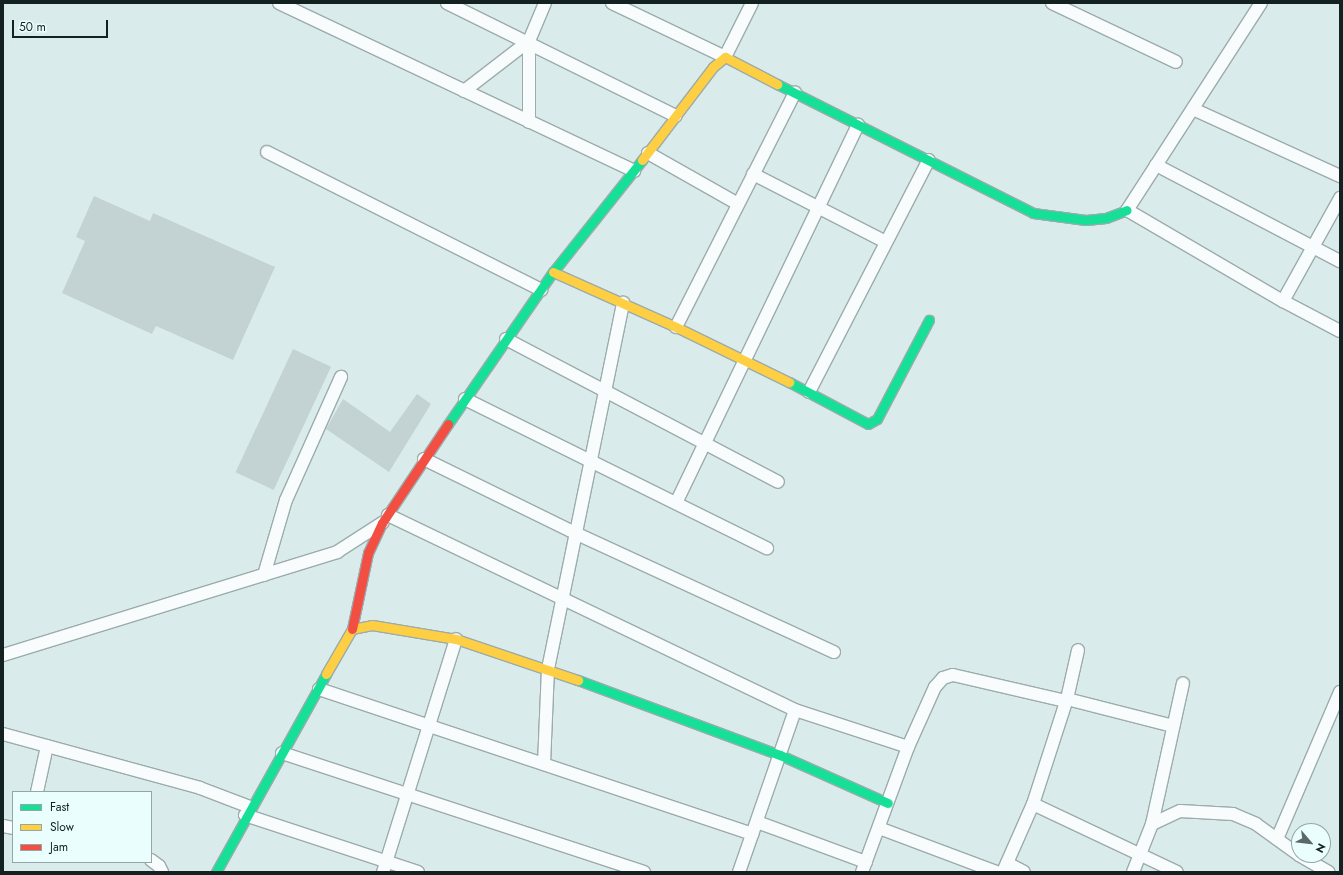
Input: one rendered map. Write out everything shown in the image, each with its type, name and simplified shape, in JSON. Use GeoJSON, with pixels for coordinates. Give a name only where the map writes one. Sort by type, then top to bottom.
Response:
{"type":"FeatureCollection","features":[{"type":"Feature","properties":{"kind":"street"},"geometry":{"type":"LineString","coordinates":[[279,3],[634,171]]}},
{"type":"Feature","properties":{"kind":"street"},"geometry":{"type":"LineString","coordinates":[[447,3],[529,41],[676,116]]}},
{"type":"Feature","properties":{"kind":"street"},"geometry":{"type":"LineString","coordinates":[[529,122],[529,41],[545,3]]}},
{"type":"Feature","properties":{"kind":"street"},"geometry":{"type":"LineString","coordinates":[[612,3],[725,56],[1033,213],[1086,220],[1106,218],[1127,210],[1261,3]]}},
{"type":"Feature","properties":{"kind":"street"},"geometry":{"type":"LineString","coordinates":[[216,872],[248,811],[352,629],[368,552],[385,519],[424,459],[553,272],[725,56],[752,3]]}},
{"type":"Feature","properties":{"kind":"street"},"geometry":{"type":"LineString","coordinates":[[1052,3],[1176,62]]}},
{"type":"Feature","properties":{"kind":"street"},"geometry":{"type":"LineString","coordinates":[[464,91],[529,41]]}},
{"type":"Feature","properties":{"kind":"street"},"geometry":{"type":"LineString","coordinates":[[676,327],[795,92]]}},
{"type":"Feature","properties":{"kind":"street"},"geometry":{"type":"LineString","coordinates":[[1193,109],[1340,176]]}},
{"type":"Feature","properties":{"kind":"street"},"geometry":{"type":"LineString","coordinates":[[676,503],[706,444],[744,360],[858,124]]}},
{"type":"Feature","properties":{"kind":"street"},"geometry":{"type":"LineString","coordinates":[[267,152],[541,290]]}},
{"type":"Feature","properties":{"kind":"street"},"geometry":{"type":"LineString","coordinates":[[648,153],[738,204]]}},
{"type":"Feature","properties":{"kind":"street"},"geometry":{"type":"LineString","coordinates":[[809,392],[929,160]]}},
{"type":"Feature","properties":{"kind":"street"},"geometry":{"type":"LineString","coordinates":[[1156,165],[1340,261]]}},
{"type":"Feature","properties":{"kind":"street"},"geometry":{"type":"LineString","coordinates":[[753,174],[886,242]]}},
{"type":"Feature","properties":{"kind":"street"},"geometry":{"type":"LineString","coordinates":[[1283,301],[1312,246],[1340,198]]}},
{"type":"Feature","properties":{"kind":"street"},"geometry":{"type":"LineString","coordinates":[[1127,210],[1283,301],[1340,331]]}},
{"type":"Feature","properties":{"kind":"street"},"geometry":{"type":"LineString","coordinates":[[553,272],[676,327],[809,392],[862,423],[868,424],[877,419],[929,320]]}},
{"type":"Feature","properties":{"kind":"street"},"geometry":{"type":"LineString","coordinates":[[544,764],[548,669],[563,601],[589,460],[606,392],[623,303]]}},
{"type":"Feature","properties":{"kind":"street"},"geometry":{"type":"LineString","coordinates":[[506,339],[778,482]]}},
{"type":"Feature","properties":{"kind":"street"},"geometry":{"type":"LineString","coordinates":[[264,575],[286,500],[341,377]]}},
{"type":"Feature","properties":{"kind":"street"},"geometry":{"type":"LineString","coordinates":[[465,399],[767,548]]}},
{"type":"Feature","properties":{"kind":"street"},"geometry":{"type":"LineString","coordinates":[[424,459],[575,533],[834,652]]}},
{"type":"Feature","properties":{"kind":"street"},"geometry":{"type":"LineString","coordinates":[[3,655],[337,552],[385,519]]}},
{"type":"Feature","properties":{"kind":"street"},"geometry":{"type":"LineString","coordinates":[[385,519],[795,710],[908,747]]}},
{"type":"Feature","properties":{"kind":"street"},"geometry":{"type":"LineString","coordinates":[[352,629],[372,625],[456,639],[548,669],[780,755],[888,803]]}},
{"type":"Feature","properties":{"kind":"street"},"geometry":{"type":"LineString","coordinates":[[385,867],[456,639]]}},
{"type":"Feature","properties":{"kind":"street"},"geometry":{"type":"LineString","coordinates":[[1024,872],[1005,868],[1033,804],[1066,700],[1078,650]]}},
{"type":"Feature","properties":{"kind":"street"},"geometry":{"type":"LineString","coordinates":[[757,822],[864,867],[908,747],[935,688],[943,678],[952,675],[1066,700],[1173,726]]}},
{"type":"Feature","properties":{"kind":"street"},"geometry":{"type":"LineString","coordinates":[[1133,872],[1152,824],[1183,683]]}},
{"type":"Feature","properties":{"kind":"street"},"geometry":{"type":"LineString","coordinates":[[319,689],[752,834]]}},
{"type":"Feature","properties":{"kind":"street"},"geometry":{"type":"LineString","coordinates":[[1277,840],[1340,692]]}},
{"type":"Feature","properties":{"kind":"street"},"geometry":{"type":"LineString","coordinates":[[739,872],[795,710]]}},
{"type":"Feature","properties":{"kind":"street"},"geometry":{"type":"LineString","coordinates":[[3,734],[200,788],[248,811],[385,867],[418,872]]}},
{"type":"Feature","properties":{"kind":"street"},"geometry":{"type":"LineString","coordinates":[[37,791],[47,746]]}},
{"type":"Feature","properties":{"kind":"street"},"geometry":{"type":"LineString","coordinates":[[282,753],[644,872]]}},
{"type":"Feature","properties":{"kind":"street"},"geometry":{"type":"LineString","coordinates":[[1033,804],[1177,872]]}},
{"type":"Feature","properties":{"kind":"street"},"geometry":{"type":"LineString","coordinates":[[1152,824],[1180,811],[1233,814],[1256,824],[1291,850]]}},
{"type":"Feature","properties":{"kind":"street"},"geometry":{"type":"LineString","coordinates":[[879,828],[996,872]]}},
{"type":"Feature","properties":{"kind":"street"},"geometry":{"type":"LineString","coordinates":[[152,861],[159,866],[162,872]]}},
{"type":"Feature","properties":{"kind":"street"},"geometry":{"type":"LineString","coordinates":[[1313,863],[1329,872]]}},
{"type":"Feature","properties":{"kind":"building"},"geometry":{"type":"Polygon","coordinates":[[[94,196],[150,221],[153,213],[275,267],[233,360],[156,326],[152,334],[62,293],[85,241],[76,237],[94,196]]]}},
{"type":"Feature","properties":{"kind":"building"},"geometry":{"type":"Polygon","coordinates":[[[293,349],[331,367],[274,490],[236,472],[293,349]]]}},
{"type":"Feature","properties":{"kind":"building"},"geometry":{"type":"Polygon","coordinates":[[[417,394],[431,404],[389,472],[326,429],[343,399],[390,432],[417,394]]]}},
{"type":"Feature","properties":{"kind":"traffic: fast"},"geometry":{"type":"LineString","coordinates":[[777,84],[1033,213],[1086,220],[1106,218],[1127,210]]}},
{"type":"Feature","properties":{"kind":"traffic: fast"},"geometry":{"type":"LineString","coordinates":[[448,424],[553,272],[642,160]]}},
{"type":"Feature","properties":{"kind":"traffic: fast"},"geometry":{"type":"LineString","coordinates":[[789,382],[868,424],[877,419],[929,320]]}},
{"type":"Feature","properties":{"kind":"traffic: fast"},"geometry":{"type":"LineString","coordinates":[[216,872],[326,674]]}},
{"type":"Feature","properties":{"kind":"traffic: fast"},"geometry":{"type":"LineString","coordinates":[[578,680],[780,755],[888,803]]}},
{"type":"Feature","properties":{"kind":"traffic: slow"},"geometry":{"type":"LineString","coordinates":[[642,160],[713,67],[725,57],[777,84]]}},
{"type":"Feature","properties":{"kind":"traffic: slow"},"geometry":{"type":"LineString","coordinates":[[553,272],[676,327],[789,382]]}},
{"type":"Feature","properties":{"kind":"traffic: slow"},"geometry":{"type":"LineString","coordinates":[[326,674],[352,629],[372,625],[456,639],[578,680]]}},
{"type":"Feature","properties":{"kind":"traffic: jam"},"geometry":{"type":"LineString","coordinates":[[352,629],[368,553],[382,523],[448,424]]}}]}
